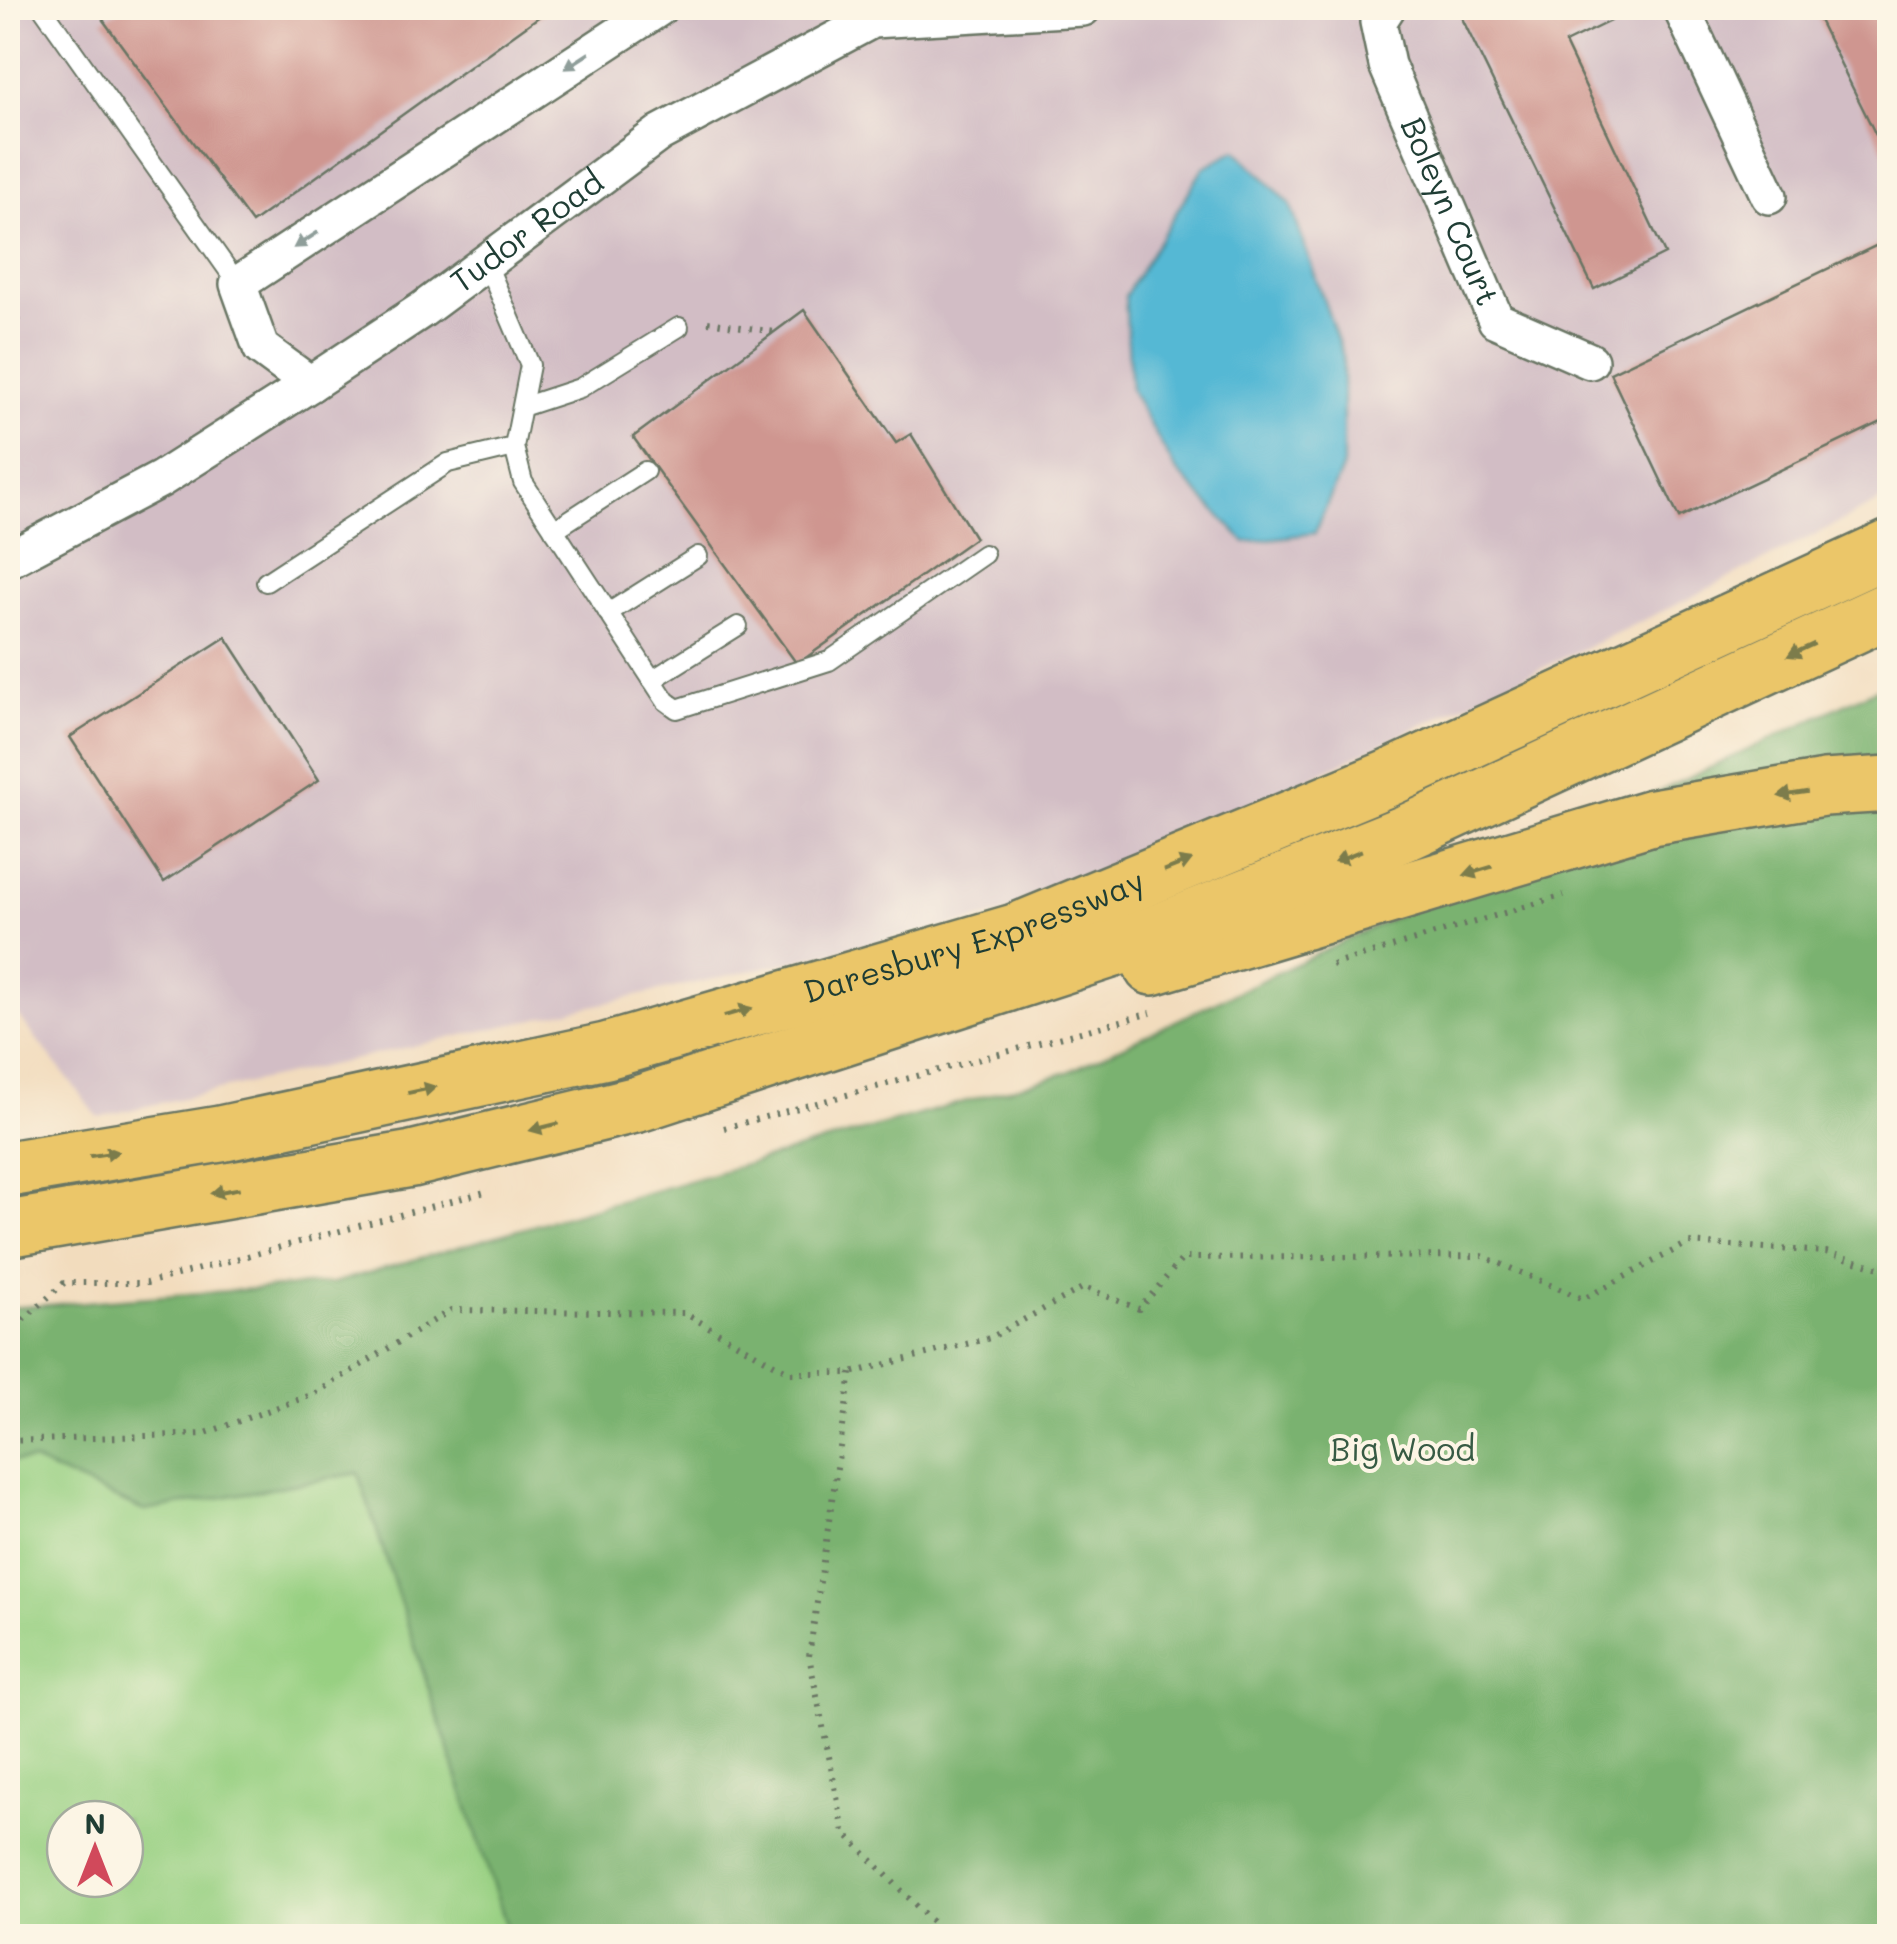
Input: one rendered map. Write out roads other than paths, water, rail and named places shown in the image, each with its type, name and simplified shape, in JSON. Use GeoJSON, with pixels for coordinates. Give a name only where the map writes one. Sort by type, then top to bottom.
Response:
{"type":"FeatureCollection","features":[{"type":"Feature","properties":{"kind":"main road","name":"Daresbury Expressway"},"geometry":{"type":"LineString","coordinates":[[8,1169],[220,1134],[606,1050],[1015,932],[1388,779],[1890,548]]}},
{"type":"Feature","properties":{"kind":"main road","name":"Daresbury Expressway"},"geometry":{"type":"LineString","coordinates":[[8,1229],[412,1158],[638,1104],[1123,946],[1408,832],[1890,609]]}},
{"type":"Feature","properties":{"kind":"main road"},"geometry":{"type":"LineString","coordinates":[[638,1104],[1196,955],[1652,817],[1824,788],[1890,784]]}},
{"type":"Feature","properties":{"kind":"street"},"geometry":{"type":"LineString","coordinates":[[310,384],[261,348],[238,284],[658,8]]}},
{"type":"Feature","properties":{"kind":"street","name":"Tudor Road"},"geometry":{"type":"LineString","coordinates":[[8,560],[161,479],[310,384],[486,262],[660,133],[868,14],[1083,8]]}},
{"type":"Feature","properties":{"kind":"street","name":"Boleyn Court"},"geometry":{"type":"LineString","coordinates":[[1387,8],[1378,22],[1388,65],[1496,320],[1590,362]]}},
{"type":"Feature","properties":{"kind":"street"},"geometry":{"type":"LineString","coordinates":[[1681,8],[1769,196]]}},
{"type":"Feature","properties":{"kind":"lane"},"geometry":{"type":"LineString","coordinates":[[47,8],[44,10],[238,284]]}},
{"type":"Feature","properties":{"kind":"lane"},"geometry":{"type":"LineString","coordinates":[[486,262],[530,365],[514,447],[523,482],[652,680],[677,709],[808,669],[847,650],[984,554]]}},
{"type":"Feature","properties":{"kind":"lane"},"geometry":{"type":"LineString","coordinates":[[525,406],[580,388],[678,327]]}},
{"type":"Feature","properties":{"kind":"lane"},"geometry":{"type":"LineString","coordinates":[[266,582],[448,463],[514,447]]}},
{"type":"Feature","properties":{"kind":"lane"},"geometry":{"type":"LineString","coordinates":[[554,530],[644,471]]}},
{"type":"Feature","properties":{"kind":"lane"},"geometry":{"type":"LineString","coordinates":[[608,613],[698,556]]}},
{"type":"Feature","properties":{"kind":"lane"},"geometry":{"type":"LineString","coordinates":[[652,680],[738,626]]}},
{"type":"Feature","properties":{"kind":"water"},"geometry":{"type":"Polygon","coordinates":[[[1236,150],[1290,204],[1343,356],[1343,466],[1315,533],[1245,542],[1175,469],[1131,390],[1125,296],[1204,167],[1236,150]]]}},
{"type":"Feature","properties":{"kind":"park label","name":"Big Wood"},"geometry":{"type":"Point","coordinates":[1403,1450]}}]}
